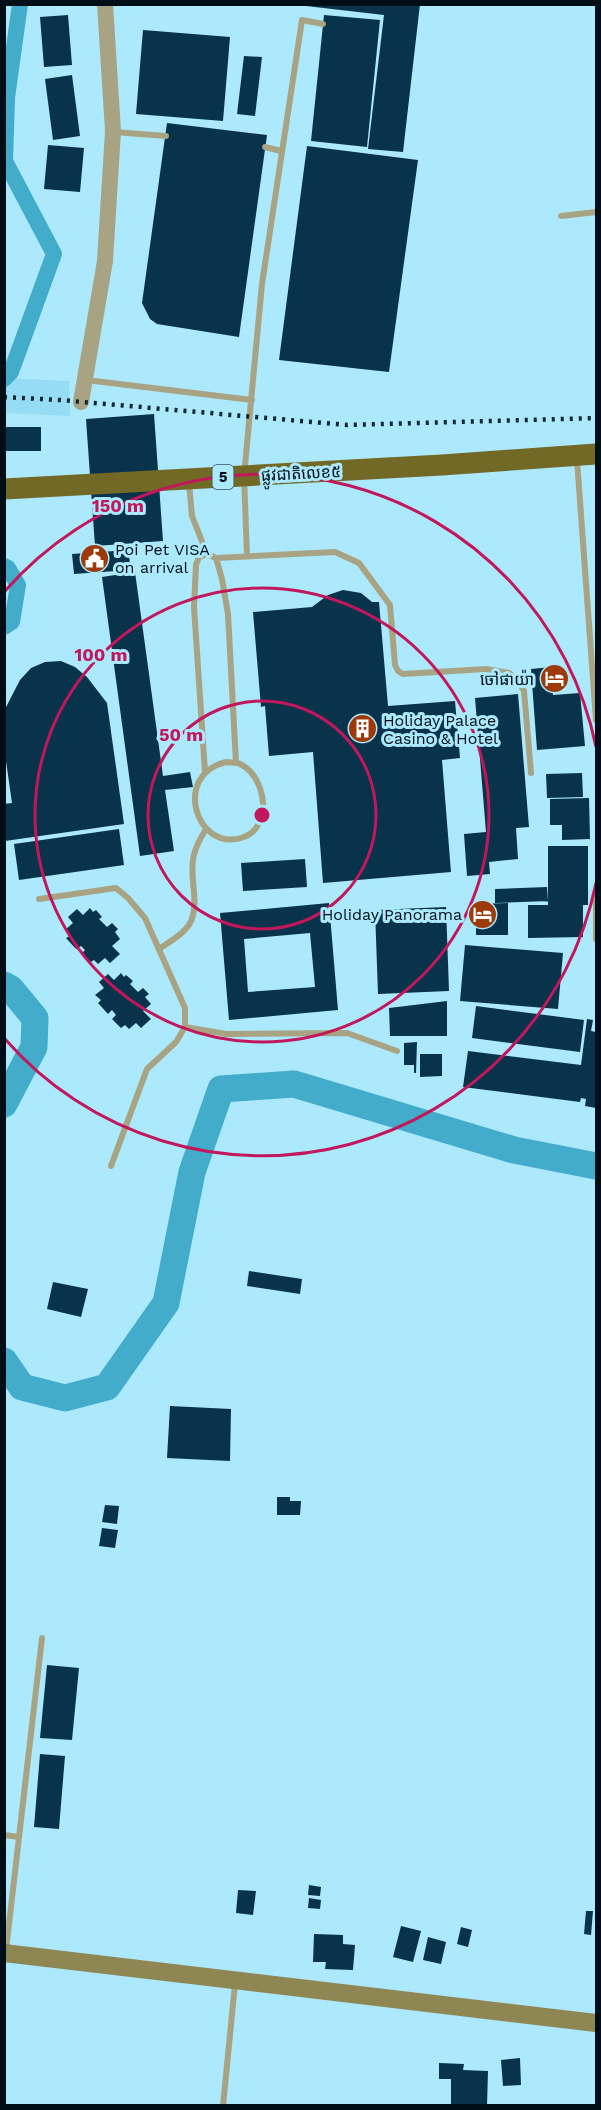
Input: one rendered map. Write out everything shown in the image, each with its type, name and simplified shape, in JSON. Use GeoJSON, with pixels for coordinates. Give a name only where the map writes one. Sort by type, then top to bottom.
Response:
{"type":"FeatureCollection","features":[{"type":"Feature","properties":{"kind":"highway","name":"ផ្លូវជាតិលេខ៥"},"geometry":{"type":"LineString","coordinates":[[4,489],[442,465],[587,454]]}},
{"type":"Feature","properties":{"kind":"main road"},"geometry":{"type":"LineString","coordinates":[[5,1953],[597,2023]]}},
{"type":"Feature","properties":{"kind":"street"},"geometry":{"type":"LineString","coordinates":[[81,402],[105,261],[113,132],[105,4]]}},
{"type":"Feature","properties":{"kind":"lane"},"geometry":{"type":"LineString","coordinates":[[247,556],[244,476],[262,284],[281,151],[302,20],[323,24]]}},
{"type":"Feature","properties":{"kind":"lane"},"geometry":{"type":"LineString","coordinates":[[113,132],[166,136]]}},
{"type":"Feature","properties":{"kind":"lane"},"geometry":{"type":"LineString","coordinates":[[265,147],[281,151]]}},
{"type":"Feature","properties":{"kind":"lane"},"geometry":{"type":"LineString","coordinates":[[561,216],[597,212]]}},
{"type":"Feature","properties":{"kind":"lane"},"geometry":{"type":"LineString","coordinates":[[85,380],[252,400]]}},
{"type":"Feature","properties":{"kind":"lane"},"geometry":{"type":"LineString","coordinates":[[587,454],[597,720]]}},
{"type":"Feature","properties":{"kind":"lane"},"geometry":{"type":"LineString","coordinates":[[189,479],[192,516],[207,554],[216,558],[335,552],[359,563],[390,605],[395,665],[398,671],[403,674],[486,669],[508,672],[517,679],[524,691],[531,773]]}},
{"type":"Feature","properties":{"kind":"lane"},"geometry":{"type":"LineString","coordinates":[[205,772],[194,607],[196,565],[199,557],[207,554]]}},
{"type":"Feature","properties":{"kind":"lane"},"geometry":{"type":"LineString","coordinates":[[216,558],[228,614],[236,763]]}},
{"type":"Feature","properties":{"kind":"lane"},"geometry":{"type":"LineString","coordinates":[[226,762],[236,763],[240,764],[257,781],[262,793],[262,817],[258,827],[250,835],[225,841],[206,829],[194,798],[198,782],[205,772],[214,765],[226,762]]}},
{"type":"Feature","properties":{"kind":"lane"},"geometry":{"type":"LineString","coordinates":[[159,949],[191,923],[195,902],[193,856],[206,829]]}},
{"type":"Feature","properties":{"kind":"lane"},"geometry":{"type":"LineString","coordinates":[[39,899],[116,888],[145,918],[185,1008],[185,1027],[176,1042],[147,1069],[111,1166]]}},
{"type":"Feature","properties":{"kind":"lane"},"geometry":{"type":"LineString","coordinates":[[597,895],[597,939]]}},
{"type":"Feature","properties":{"kind":"lane"},"geometry":{"type":"LineString","coordinates":[[185,1027],[226,1034],[347,1033],[398,1051]]}},
{"type":"Feature","properties":{"kind":"lane"},"geometry":{"type":"LineString","coordinates":[[5,1953],[42,1638]]}},
{"type":"Feature","properties":{"kind":"lane"},"geometry":{"type":"LineString","coordinates":[[4,1835],[19,1837]]}},
{"type":"Feature","properties":{"kind":"lane"},"geometry":{"type":"LineString","coordinates":[[224,2106],[236,1980]]}},
{"type":"Feature","properties":{"kind":"shaded area"},"geometry":{"type":"Polygon","coordinates":[[[4,378],[69,381],[70,416],[5,413],[4,378]]]}},
{"type":"Feature","properties":{"kind":"building"},"geometry":{"type":"Polygon","coordinates":[[[306,4],[420,4],[403,152],[368,149],[384,15],[306,6],[306,4]]]}},
{"type":"Feature","properties":{"kind":"building"},"geometry":{"type":"Polygon","coordinates":[[[68,15],[72,65],[44,67],[40,17],[68,15]]]}},
{"type":"Feature","properties":{"kind":"building"},"geometry":{"type":"Polygon","coordinates":[[[324,15],[380,20],[367,147],[311,141],[324,15]]]}},
{"type":"Feature","properties":{"kind":"building"},"geometry":{"type":"Polygon","coordinates":[[[143,30],[230,37],[223,121],[136,114],[143,30]]]}},
{"type":"Feature","properties":{"kind":"building"},"geometry":{"type":"Polygon","coordinates":[[[244,56],[262,57],[255,116],[237,114],[244,56]]]}},
{"type":"Feature","properties":{"kind":"building"},"geometry":{"type":"Polygon","coordinates":[[[72,75],[80,136],[53,140],[45,79],[72,75]]]}},
{"type":"Feature","properties":{"kind":"building"},"geometry":{"type":"Polygon","coordinates":[[[167,123],[267,135],[239,337],[157,324],[150,319],[142,303],[167,123]]]}},
{"type":"Feature","properties":{"kind":"building"},"geometry":{"type":"Polygon","coordinates":[[[48,145],[84,148],[80,192],[44,189],[48,145]]]}},
{"type":"Feature","properties":{"kind":"building"},"geometry":{"type":"Polygon","coordinates":[[[307,146],[418,160],[389,372],[279,360],[307,146]]]}},
{"type":"Feature","properties":{"kind":"building"},"geometry":{"type":"Polygon","coordinates":[[[154,414],[163,541],[95,546],[86,419],[154,414]]]}},
{"type":"Feature","properties":{"kind":"building"},"geometry":{"type":"Polygon","coordinates":[[[4,427],[41,427],[41,451],[4,451],[4,427]]]}},
{"type":"Feature","properties":{"kind":"building"},"geometry":{"type":"Polygon","coordinates":[[[129,550],[130,570],[74,574],[72,554],[129,550]]]}},
{"type":"Feature","properties":{"kind":"building"},"geometry":{"type":"Polygon","coordinates":[[[135,572],[163,776],[190,772],[193,787],[165,790],[174,851],[140,856],[102,577],[135,572]]]}},
{"type":"Feature","properties":{"kind":"building","name":"Holiday Palace Casino & Hotel"},"geometry":{"type":"Polygon","coordinates":[[[343,590],[361,593],[372,602],[379,602],[388,706],[455,701],[460,758],[442,760],[451,872],[323,883],[313,752],[269,756],[265,706],[261,707],[253,612],[312,607],[328,595],[343,590]]]}},
{"type":"Feature","properties":{"kind":"building"},"geometry":{"type":"Polygon","coordinates":[[[61,661],[75,667],[87,677],[107,703],[124,824],[5,841],[4,804],[12,803],[4,747],[4,711],[20,680],[31,668],[45,662],[61,661]]]}},
{"type":"Feature","properties":{"kind":"building"},"geometry":{"type":"Polygon","coordinates":[[[551,667],[553,695],[580,693],[585,746],[537,750],[531,669],[551,667]]]}},
{"type":"Feature","properties":{"kind":"building"},"geometry":{"type":"Polygon","coordinates":[[[518,694],[529,827],[516,828],[518,859],[489,862],[490,874],[467,876],[464,834],[486,832],[475,698],[518,694]]]}},
{"type":"Feature","properties":{"kind":"building"},"geometry":{"type":"Polygon","coordinates":[[[582,773],[583,797],[547,798],[546,774],[582,773]]]}},
{"type":"Feature","properties":{"kind":"building"},"geometry":{"type":"Polygon","coordinates":[[[589,798],[590,839],[562,840],[562,825],[550,825],[550,799],[589,798]]]}},
{"type":"Feature","properties":{"kind":"building"},"geometry":{"type":"Polygon","coordinates":[[[119,829],[124,865],[19,880],[14,844],[119,829]]]}},
{"type":"Feature","properties":{"kind":"building"},"geometry":{"type":"Polygon","coordinates":[[[548,846],[588,846],[588,905],[583,905],[583,937],[528,938],[528,905],[548,905],[548,846]]]}},
{"type":"Feature","properties":{"kind":"building"},"geometry":{"type":"Polygon","coordinates":[[[305,859],[307,887],[243,891],[241,863],[305,859]]]}},
{"type":"Feature","properties":{"kind":"building"},"geometry":{"type":"Polygon","coordinates":[[[547,887],[548,901],[495,903],[495,889],[547,887]]]}},
{"type":"Feature","properties":{"kind":"building"},"geometry":{"type":"Polygon","coordinates":[[[329,903],[338,1010],[229,1020],[220,913],[329,903]],[[310,933],[244,939],[248,992],[315,987],[310,933]]]}},
{"type":"Feature","properties":{"kind":"building"},"geometry":{"type":"Polygon","coordinates":[[[508,903],[508,935],[476,935],[476,904],[508,903]]]}},
{"type":"Feature","properties":{"kind":"building"},"geometry":{"type":"Polygon","coordinates":[[[446,907],[449,991],[378,994],[375,910],[446,907]]]}},
{"type":"Feature","properties":{"kind":"building"},"geometry":{"type":"Polygon","coordinates":[[[90,908],[93,912],[96,910],[102,917],[99,919],[107,927],[112,923],[118,929],[115,932],[120,939],[112,946],[120,954],[110,963],[105,958],[98,964],[94,960],[89,963],[81,954],[85,950],[81,946],[76,949],[66,938],[70,936],[65,930],[73,923],[68,917],[77,909],[83,915],[90,908]]]}},
{"type":"Feature","properties":{"kind":"building"},"geometry":{"type":"Polygon","coordinates":[[[465,945],[563,953],[558,1009],[460,1001],[465,945]]]}},
{"type":"Feature","properties":{"kind":"building"},"geometry":{"type":"Polygon","coordinates":[[[121,973],[133,981],[130,984],[138,992],[143,988],[149,994],[145,997],[151,1004],[143,1011],[151,1019],[141,1028],[136,1023],[129,1029],[125,1025],[121,1028],[112,1019],[116,1015],[112,1010],[108,1014],[98,1003],[101,1000],[95,995],[104,988],[99,982],[108,974],[114,980],[121,973]]]}},
{"type":"Feature","properties":{"kind":"building"},"geometry":{"type":"Polygon","coordinates":[[[447,1001],[447,1036],[390,1036],[389,1008],[447,1001]]]}},
{"type":"Feature","properties":{"kind":"building"},"geometry":{"type":"Polygon","coordinates":[[[476,1006],[584,1020],[580,1052],[472,1038],[476,1006]]]}},
{"type":"Feature","properties":{"kind":"building"},"geometry":{"type":"Polygon","coordinates":[[[587,1019],[593,1020],[591,1031],[596,1032],[596,1108],[585,1106],[586,1099],[581,1098],[580,1102],[463,1087],[468,1051],[581,1065],[587,1019]]]}},
{"type":"Feature","properties":{"kind":"building"},"geometry":{"type":"Polygon","coordinates":[[[417,1042],[416,1073],[414,1073],[414,1065],[404,1065],[404,1043],[417,1042]]]}},
{"type":"Feature","properties":{"kind":"building"},"geometry":{"type":"Polygon","coordinates":[[[420,1054],[442,1054],[442,1076],[420,1077],[420,1054]]]}},
{"type":"Feature","properties":{"kind":"building"},"geometry":{"type":"Polygon","coordinates":[[[249,1271],[302,1279],[300,1294],[247,1286],[249,1271]]]}},
{"type":"Feature","properties":{"kind":"building"},"geometry":{"type":"Polygon","coordinates":[[[53,1282],[88,1289],[81,1317],[47,1309],[53,1282]]]}},
{"type":"Feature","properties":{"kind":"building"},"geometry":{"type":"Polygon","coordinates":[[[170,1406],[231,1409],[230,1461],[167,1458],[170,1406]]]}},
{"type":"Feature","properties":{"kind":"building"},"geometry":{"type":"Polygon","coordinates":[[[277,1497],[290,1497],[290,1501],[301,1501],[300,1515],[277,1515],[277,1497]]]}},
{"type":"Feature","properties":{"kind":"building"},"geometry":{"type":"Polygon","coordinates":[[[105,1505],[119,1506],[117,1524],[102,1522],[105,1505]]]}},
{"type":"Feature","properties":{"kind":"building"},"geometry":{"type":"Polygon","coordinates":[[[102,1528],[118,1530],[115,1548],[99,1546],[102,1528]]]}},
{"type":"Feature","properties":{"kind":"building"},"geometry":{"type":"Polygon","coordinates":[[[47,1665],[79,1668],[72,1740],[40,1738],[47,1665]]]}},
{"type":"Feature","properties":{"kind":"building"},"geometry":{"type":"Polygon","coordinates":[[[40,1754],[65,1756],[59,1829],[34,1827],[40,1754]]]}},
{"type":"Feature","properties":{"kind":"building"},"geometry":{"type":"Polygon","coordinates":[[[309,1885],[321,1887],[320,1896],[308,1895],[309,1885]]]}},
{"type":"Feature","properties":{"kind":"building"},"geometry":{"type":"Polygon","coordinates":[[[238,1890],[256,1891],[253,1915],[236,1913],[238,1890]]]}},
{"type":"Feature","properties":{"kind":"building"},"geometry":{"type":"Polygon","coordinates":[[[309,1898],[321,1900],[320,1909],[308,1908],[309,1898]]]}},
{"type":"Feature","properties":{"kind":"building"},"geometry":{"type":"Polygon","coordinates":[[[586,1911],[593,1911],[591,1935],[584,1934],[586,1911]]]}},
{"type":"Feature","properties":{"kind":"building"},"geometry":{"type":"Polygon","coordinates":[[[401,1926],[421,1931],[413,1962],[393,1957],[401,1926]]]}},
{"type":"Feature","properties":{"kind":"building"},"geometry":{"type":"Polygon","coordinates":[[[461,1927],[472,1930],[468,1947],[457,1944],[461,1927]]]}},
{"type":"Feature","properties":{"kind":"building"},"geometry":{"type":"Polygon","coordinates":[[[314,1934],[343,1935],[343,1944],[355,1945],[353,1970],[325,1969],[326,1962],[313,1962],[314,1934]]]}},
{"type":"Feature","properties":{"kind":"building"},"geometry":{"type":"Polygon","coordinates":[[[428,1937],[446,1942],[441,1964],[423,1960],[428,1937]]]}},
{"type":"Feature","properties":{"kind":"building"},"geometry":{"type":"Polygon","coordinates":[[[520,2058],[521,2085],[503,2086],[501,2060],[520,2058]]]}},
{"type":"Feature","properties":{"kind":"building"},"geometry":{"type":"Polygon","coordinates":[[[439,2063],[464,2064],[463,2070],[488,2071],[487,2106],[451,2106],[451,2079],[439,2079],[439,2063]]]}},
{"type":"Feature","properties":{"kind":"waterway"},"geometry":{"type":"LineString","coordinates":[[4,379],[11,372],[54,254],[5,161],[7,98],[20,4]]}},
{"type":"Feature","properties":{"kind":"waterway"},"geometry":{"type":"LineString","coordinates":[[4,566],[8,568],[18,585],[12,622],[4,627]]}},
{"type":"Feature","properties":{"kind":"waterway"},"geometry":{"type":"LineString","coordinates":[[4,985],[11,989],[35,1018],[34,1047],[4,1104]]}},
{"type":"Feature","properties":{"kind":"waterway"},"geometry":{"type":"LineString","coordinates":[[4,1361],[22,1387],[65,1398],[107,1387],[166,1303],[192,1172],[221,1089],[294,1084],[514,1150],[596,1166]]}},
{"type":"Feature","properties":{"kind":"railway"},"geometry":{"type":"LineString","coordinates":[[4,397],[347,425],[596,418]]}},
{"type":"Feature","properties":{"kind":"place","name":"Poi Pet VISA on arrival"},"geometry":{"type":"Point","coordinates":[94,558]}},
{"type":"Feature","properties":{"kind":"place","name":"ចៅផាយ៉ា"},"geometry":{"type":"Point","coordinates":[555,679]}},
{"type":"Feature","properties":{"kind":"place","name":"Holiday Palace Casino & Hotel"},"geometry":{"type":"Point","coordinates":[362,729]}},
{"type":"Feature","properties":{"kind":"place","name":"Holiday Panorama"},"geometry":{"type":"Point","coordinates":[483,914]}}]}
